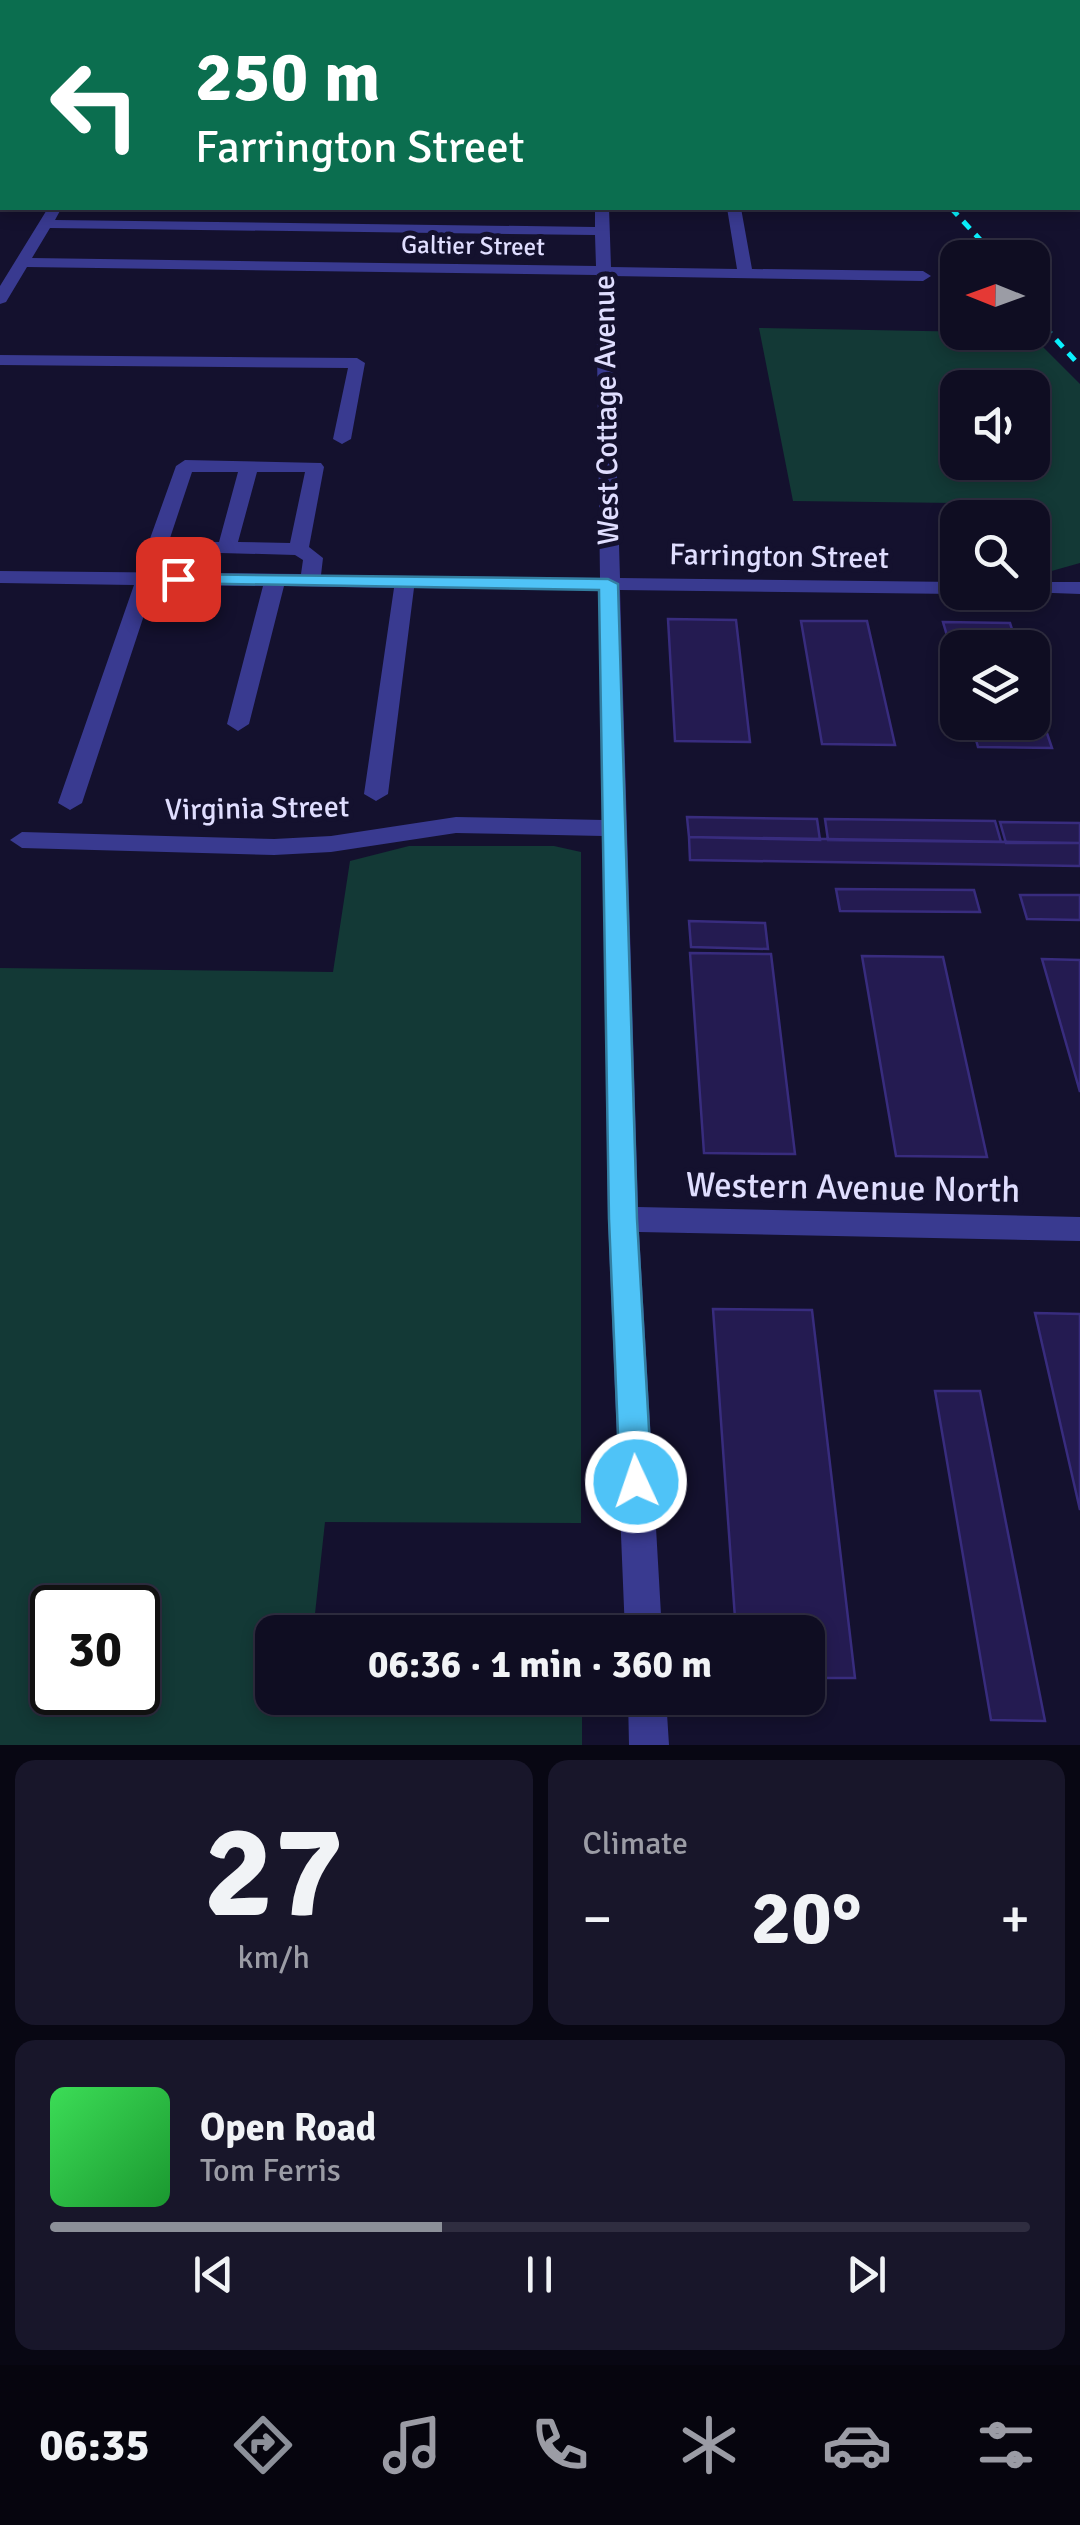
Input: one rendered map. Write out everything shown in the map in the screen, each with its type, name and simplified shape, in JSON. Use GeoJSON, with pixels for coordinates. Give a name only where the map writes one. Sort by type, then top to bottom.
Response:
{"type":"FeatureCollection","features":[{"type":"Feature","properties":{"kind":"street"},"geometry":{"type":"LineString","coordinates":[[0,299],[55,210]]}},
{"type":"Feature","properties":{"kind":"street"},"geometry":{"type":"LineString","coordinates":[[734,210],[746,274]]}},
{"type":"Feature","properties":{"kind":"street"},"geometry":{"type":"LineString","coordinates":[[46,224],[457,231],[603,219]]}},
{"type":"Feature","properties":{"kind":"street","name":"West Cottage Avenue"},"geometry":{"type":"LineString","coordinates":[[603,219],[612,828],[623,1219],[643,1615]]}},
{"type":"Feature","properties":{"kind":"street"},"geometry":{"type":"LineString","coordinates":[[449,270],[457,231]]}},
{"type":"Feature","properties":{"kind":"street","name":"Galtier Street"},"geometry":{"type":"LineString","coordinates":[[22,262],[923,276]]}},
{"type":"Feature","properties":{"kind":"street"},"geometry":{"type":"LineString","coordinates":[[0,360],[357,364],[342,438]]}},
{"type":"Feature","properties":{"kind":"street"},"geometry":{"type":"LineString","coordinates":[[299,549],[315,467],[185,466],[157,547],[299,549],[313,558],[310,581]]}},
{"type":"Feature","properties":{"kind":"street"},"geometry":{"type":"LineString","coordinates":[[227,548],[249,466]]}},
{"type":"Feature","properties":{"kind":"street","name":"Farrington Street"},"geometry":{"type":"LineString","coordinates":[[0,577],[940,588]]}},
{"type":"Feature","properties":{"kind":"street"},"geometry":{"type":"LineString","coordinates":[[70,803],[146,579]]}},
{"type":"Feature","properties":{"kind":"street"},"geometry":{"type":"LineString","coordinates":[[238,724],[275,580]]}},
{"type":"Feature","properties":{"kind":"street"},"geometry":{"type":"LineString","coordinates":[[376,794],[405,582]]}},
{"type":"Feature","properties":{"kind":"street"},"geometry":{"type":"LineString","coordinates":[[1050,588],[1080,588]]}},
{"type":"Feature","properties":{"kind":"street","name":"Virginia Street"},"geometry":{"type":"LineString","coordinates":[[22,840],[274,846],[331,844],[456,825],[612,828]]}},
{"type":"Feature","properties":{"kind":"street","name":"Western Avenue North"},"geometry":{"type":"LineString","coordinates":[[623,1219],[1080,1230]]}},
{"type":"Feature","properties":{"kind":"street"},"geometry":{"type":"LineString","coordinates":[[648,1715],[649,1745]]}},
{"type":"Feature","properties":{"kind":"green space"},"geometry":{"type":"Polygon","coordinates":[[[759,328],[940,331],[940,350],[1046,350],[1080,384],[1080,563],[1050,571],[1050,500],[793,501],[759,328]]]}},
{"type":"Feature","properties":{"kind":"green space"},"geometry":{"type":"Polygon","coordinates":[[[409,846],[554,846],[581,852],[581,1523],[325,1522],[315,1615],[255,1615],[255,1715],[582,1715],[582,1745],[0,1745],[0,968],[333,972],[350,861],[409,846]]]}},
{"type":"Feature","properties":{"kind":"building"},"geometry":{"type":"Polygon","coordinates":[[[668,619],[736,620],[750,742],[675,741],[668,619]]]}},
{"type":"Feature","properties":{"kind":"building"},"geometry":{"type":"Polygon","coordinates":[[[801,621],[867,621],[895,745],[822,744],[801,621]]]}},
{"type":"Feature","properties":{"kind":"building"},"geometry":{"type":"Polygon","coordinates":[[[943,622],[1010,623],[1012,630],[945,630],[943,622]]]}},
{"type":"Feature","properties":{"kind":"building"},"geometry":{"type":"Polygon","coordinates":[[[976,740],[1049,740],[1052,748],[978,747],[976,740]]]}},
{"type":"Feature","properties":{"kind":"building"},"geometry":{"type":"Polygon","coordinates":[[[687,817],[817,819],[820,840],[689,837],[687,817]]]}},
{"type":"Feature","properties":{"kind":"building"},"geometry":{"type":"Polygon","coordinates":[[[825,819],[995,821],[1001,842],[828,840],[825,819]]]}},
{"type":"Feature","properties":{"kind":"building"},"geometry":{"type":"Polygon","coordinates":[[[1000,822],[1080,823],[1080,843],[1006,843],[1000,822]]]}},
{"type":"Feature","properties":{"kind":"building"},"geometry":{"type":"Polygon","coordinates":[[[689,837],[1080,843],[1080,866],[690,860],[689,837]]]}},
{"type":"Feature","properties":{"kind":"building"},"geometry":{"type":"Polygon","coordinates":[[[836,889],[974,890],[980,912],[840,911],[836,889]]]}},
{"type":"Feature","properties":{"kind":"building"},"geometry":{"type":"Polygon","coordinates":[[[1020,895],[1080,895],[1080,920],[1027,919],[1020,895]]]}},
{"type":"Feature","properties":{"kind":"building"},"geometry":{"type":"Polygon","coordinates":[[[689,921],[765,923],[768,949],[691,947],[689,921]]]}},
{"type":"Feature","properties":{"kind":"building"},"geometry":{"type":"Polygon","coordinates":[[[690,953],[771,954],[795,1154],[704,1153],[690,953]]]}},
{"type":"Feature","properties":{"kind":"building"},"geometry":{"type":"Polygon","coordinates":[[[862,956],[943,957],[987,1157],[896,1156],[862,956]]]}},
{"type":"Feature","properties":{"kind":"building"},"geometry":{"type":"Polygon","coordinates":[[[1042,959],[1080,960],[1080,1092],[1042,959]]]}},
{"type":"Feature","properties":{"kind":"building"},"geometry":{"type":"Polygon","coordinates":[[[713,1309],[812,1310],[855,1678],[825,1678],[825,1615],[735,1615],[713,1309]]]}},
{"type":"Feature","properties":{"kind":"building"},"geometry":{"type":"Polygon","coordinates":[[[1035,1313],[1080,1314],[1080,1510],[1035,1313]]]}},
{"type":"Feature","properties":{"kind":"building"},"geometry":{"type":"Polygon","coordinates":[[[935,1391],[980,1391],[1045,1721],[991,1720],[935,1391]]]}},
{"type":"Feature","properties":{"kind":"railway"},"geometry":{"type":"LineString","coordinates":[[953,210],[980,240]]}},
{"type":"Feature","properties":{"kind":"railway"},"geometry":{"type":"LineString","coordinates":[[1050,333],[1080,366]]}},
{"type":"Feature","properties":{"kind":"route"},"geometry":{"type":"LineString","coordinates":[[178,579],[608,584],[623,1219],[636,1482]]}}]}
